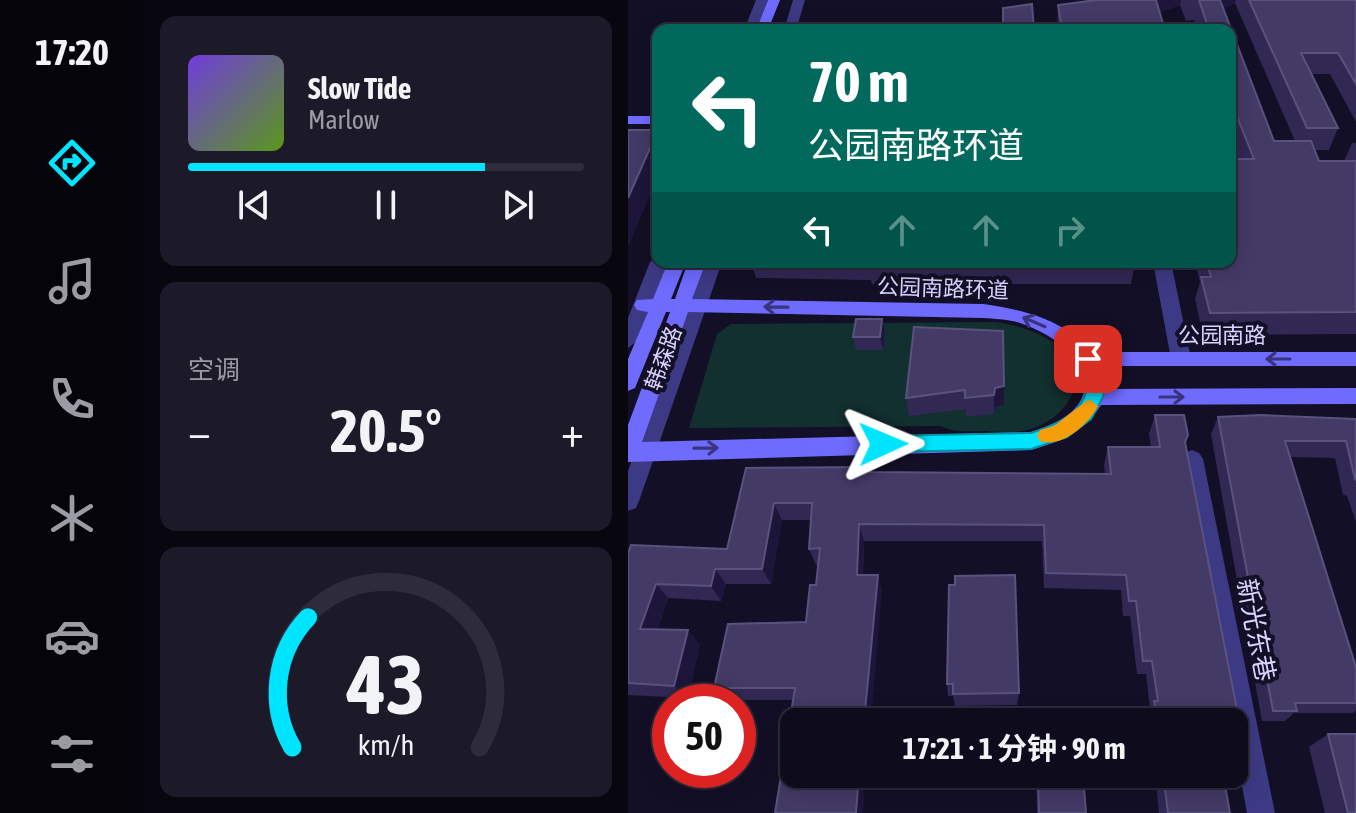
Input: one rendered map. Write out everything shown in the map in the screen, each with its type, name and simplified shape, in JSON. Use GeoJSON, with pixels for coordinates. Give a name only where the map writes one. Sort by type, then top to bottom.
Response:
{"type":"FeatureCollection","features":[{"type":"Feature","properties":{"kind":"main road"},"geometry":{"type":"LineString","coordinates":[[764,24],[774,0]]}},
{"type":"Feature","properties":{"kind":"main road"},"geometry":{"type":"LineString","coordinates":[[778,24],[786,0]]}},
{"type":"Feature","properties":{"kind":"main road"},"geometry":{"type":"LineString","coordinates":[[628,120],[652,120]]}},
{"type":"Feature","properties":{"kind":"main road","name":"韩森路"},"geometry":{"type":"LineString","coordinates":[[628,383],[652,305],[674,268]]}},
{"type":"Feature","properties":{"kind":"main road","name":"韩森路"},"geometry":{"type":"LineString","coordinates":[[690,306],[696,268]]}},
{"type":"Feature","properties":{"kind":"main road","name":"公园南路环道"},"geometry":{"type":"LineString","coordinates":[[652,305],[983,311],[1018,315],[1043,325],[1072,343],[1088,359]]}},
{"type":"Feature","properties":{"kind":"main road"},"geometry":{"type":"LineString","coordinates":[[633,451],[1031,441],[1060,431],[1085,414],[1094,397],[1097,378],[1088,359]]}},
{"type":"Feature","properties":{"kind":"main road","name":"公园南路"},"geometry":{"type":"LineString","coordinates":[[1088,359],[1356,359]]}},
{"type":"Feature","properties":{"kind":"main road"},"geometry":{"type":"LineString","coordinates":[[1094,397],[1356,396]]}},
{"type":"Feature","properties":{"kind":"street"},"geometry":{"type":"LineString","coordinates":[[752,24],[762,0]]}},
{"type":"Feature","properties":{"kind":"street"},"geometry":{"type":"LineString","coordinates":[[792,24],[799,0]]}},
{"type":"Feature","properties":{"kind":"street"},"geometry":{"type":"LineString","coordinates":[[628,341],[652,305],[658,268]]}},
{"type":"Feature","properties":{"kind":"street"},"geometry":{"type":"LineString","coordinates":[[628,501],[633,451],[690,306],[710,268]]}},
{"type":"Feature","properties":{"kind":"street"},"geometry":{"type":"LineString","coordinates":[[1163,268],[1181,359]]}},
{"type":"Feature","properties":{"kind":"street","name":"新光东巷"},"geometry":{"type":"LineString","coordinates":[[1192,459],[1261,813]]}},
{"type":"Feature","properties":{"kind":"green space"},"geometry":{"type":"Polygon","coordinates":[[[996,322],[1025,329],[1053,342],[1073,369],[1075,381],[1067,403],[1060,412],[1039,426],[1006,432],[956,431],[941,426],[689,428],[717,334],[731,324],[996,322]]]}},
{"type":"Feature","properties":{"kind":"building"},"geometry":{"type":"Polygon","coordinates":[[[1096,0],[1156,0],[1163,24],[1061,24],[1058,5],[1096,0]]]}},
{"type":"Feature","properties":{"kind":"building"},"geometry":{"type":"Polygon","coordinates":[[[1199,0],[1220,0],[1229,24],[1207,24],[1199,0]]]}},
{"type":"Feature","properties":{"kind":"building"},"geometry":{"type":"Polygon","coordinates":[[[1249,0],[1356,0],[1356,84],[1338,53],[1301,53],[1338,128],[1307,128],[1249,0]]]}},
{"type":"Feature","properties":{"kind":"building"},"geometry":{"type":"Polygon","coordinates":[[[1032,4],[1034,24],[1003,24],[1003,8],[1032,4]]]}},
{"type":"Feature","properties":{"kind":"building"},"geometry":{"type":"Polygon","coordinates":[[[1236,42],[1274,141],[1311,141],[1319,161],[1356,161],[1356,312],[1210,313],[1201,277],[1211,277],[1209,268],[1236,268],[1236,159],[1254,159],[1236,114],[1236,42]]]}},
{"type":"Feature","properties":{"kind":"building"},"geometry":{"type":"Polygon","coordinates":[[[628,130],[652,130],[652,144],[628,198],[628,130]]]}},
{"type":"Feature","properties":{"kind":"building"},"geometry":{"type":"Polygon","coordinates":[[[856,319],[882,319],[880,337],[853,337],[856,319]]]}},
{"type":"Feature","properties":{"kind":"building"},"geometry":{"type":"Polygon","coordinates":[[[914,327],[1003,331],[1004,386],[995,388],[994,395],[965,398],[965,390],[906,398],[914,327]]]}},
{"type":"Feature","properties":{"kind":"building"},"geometry":{"type":"Polygon","coordinates":[[[1155,415],[1184,415],[1188,435],[1185,442],[1237,708],[1155,708],[1154,701],[1158,701],[1152,661],[1143,661],[1136,601],[1129,601],[1126,575],[1046,573],[1044,525],[859,524],[857,575],[878,575],[865,708],[792,708],[795,688],[715,684],[728,624],[806,622],[810,585],[816,585],[820,548],[809,549],[812,503],[774,503],[762,569],[715,569],[711,586],[656,584],[640,629],[688,630],[674,684],[628,683],[628,553],[631,545],[727,549],[746,468],[871,467],[870,472],[1111,474],[1108,447],[1160,447],[1155,415]]]}},
{"type":"Feature","properties":{"kind":"building"},"geometry":{"type":"Polygon","coordinates":[[[1261,415],[1356,419],[1356,480],[1346,441],[1285,441],[1356,667],[1356,703],[1295,703],[1297,711],[1273,711],[1218,417],[1261,415]]]}},
{"type":"Feature","properties":{"kind":"building"},"geometry":{"type":"Polygon","coordinates":[[[1015,575],[1019,693],[953,694],[953,684],[947,684],[949,585],[955,585],[955,576],[1015,575]]]}},
{"type":"Feature","properties":{"kind":"building"},"geometry":{"type":"Polygon","coordinates":[[[1328,734],[1356,734],[1356,813],[1348,813],[1328,734]]]}},
{"type":"Feature","properties":{"kind":"building"},"geometry":{"type":"Polygon","coordinates":[[[780,782],[780,788],[858,788],[856,813],[775,813],[780,782]]]}},
{"type":"Feature","properties":{"kind":"building"},"geometry":{"type":"Polygon","coordinates":[[[1038,788],[1084,788],[1086,813],[1039,813],[1038,788]]]}},
{"type":"Feature","properties":{"kind":"building"},"geometry":{"type":"Polygon","coordinates":[[[1165,788],[1226,788],[1230,813],[1168,813],[1165,788]]]}},
{"type":"Feature","properties":{"kind":"slow traffic"},"geometry":{"type":"LineString","coordinates":[[1046,436],[1060,431],[1085,414],[1089,406]]}},
{"type":"Feature","properties":{"kind":"route"},"geometry":{"type":"LineString","coordinates":[[883,444],[1031,441],[1060,431],[1085,414],[1094,397],[1097,378],[1088,359]]}}]}
